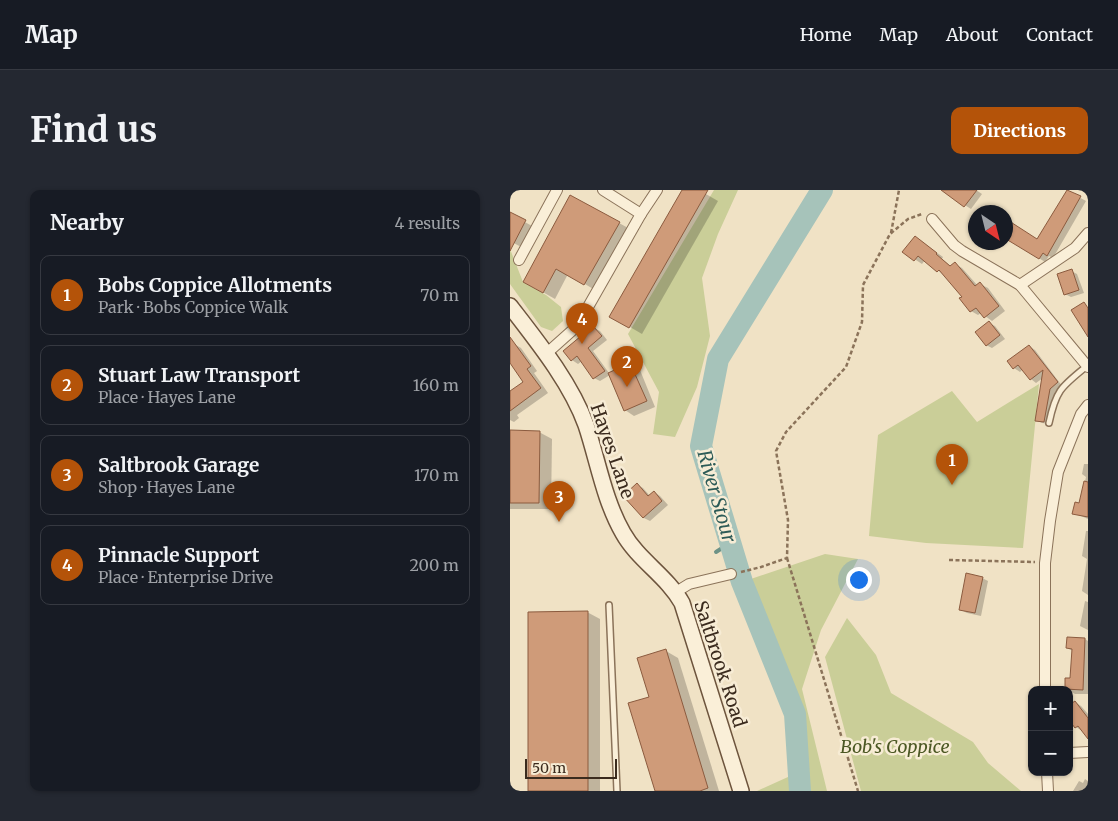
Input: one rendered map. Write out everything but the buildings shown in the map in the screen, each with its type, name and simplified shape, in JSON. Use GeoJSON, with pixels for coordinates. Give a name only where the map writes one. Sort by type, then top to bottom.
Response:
{"type":"FeatureCollection","features":[{"type":"Feature","properties":{"kind":"street"},"geometry":{"type":"LineString","coordinates":[[518,260],[556,190]]}},
{"type":"Feature","properties":{"kind":"street"},"geometry":{"type":"LineString","coordinates":[[603,190],[641,214]]}},
{"type":"Feature","properties":{"kind":"street"},"geometry":{"type":"LineString","coordinates":[[547,353],[575,328],[657,190]]}},
{"type":"Feature","properties":{"kind":"street"},"geometry":{"type":"LineString","coordinates":[[932,219],[954,245],[1020,285],[1088,367]]}},
{"type":"Feature","properties":{"kind":"street"},"geometry":{"type":"LineString","coordinates":[[1020,285],[1074,248],[1088,233]]}},
{"type":"Feature","properties":{"kind":"street","name":"Hayes Lane"},"geometry":{"type":"LineString","coordinates":[[510,306],[547,353],[575,401],[585,424],[600,478],[623,533],[644,560]]}},
{"type":"Feature","properties":{"kind":"street"},"geometry":{"type":"LineString","coordinates":[[1045,686],[1045,563],[1058,472],[1081,414],[1088,405]]}},
{"type":"Feature","properties":{"kind":"street","name":"Saltbrook Road"},"geometry":{"type":"LineString","coordinates":[[644,560],[676,592],[682,603],[741,791]]}},
{"type":"Feature","properties":{"kind":"street"},"geometry":{"type":"LineString","coordinates":[[676,592],[689,584],[731,574]]}},
{"type":"Feature","properties":{"kind":"street"},"geometry":{"type":"LineString","coordinates":[[1073,753],[1088,752]]}},
{"type":"Feature","properties":{"kind":"street"},"geometry":{"type":"LineString","coordinates":[[1047,776],[1048,791]]}},
{"type":"Feature","properties":{"kind":"lane"},"geometry":{"type":"LineString","coordinates":[[1049,423],[1058,392],[1088,367]]}},
{"type":"Feature","properties":{"kind":"lane"},"geometry":{"type":"LineString","coordinates":[[609,605],[617,791]]}},
{"type":"Feature","properties":{"kind":"path"},"geometry":{"type":"LineString","coordinates":[[858,791],[788,558],[788,520],[776,451],[786,432],[846,367],[862,322],[864,285],[890,234],[899,190]]}},
{"type":"Feature","properties":{"kind":"path"},"geometry":{"type":"LineString","coordinates":[[890,234],[908,219],[922,214],[932,219]]}},
{"type":"Feature","properties":{"kind":"path"},"geometry":{"type":"LineString","coordinates":[[731,574],[788,558]]}},
{"type":"Feature","properties":{"kind":"path"},"geometry":{"type":"LineString","coordinates":[[949,560],[1045,563]]}},
{"type":"Feature","properties":{"kind":"green space"},"geometry":{"type":"Polygon","coordinates":[[[714,190],[738,190],[718,234],[702,278],[710,336],[697,387],[675,437],[653,434],[659,392],[628,334],[714,190]]]}},
{"type":"Feature","properties":{"kind":"green space"},"geometry":{"type":"Polygon","coordinates":[[[510,249],[523,282],[546,295],[561,307],[563,321],[552,331],[541,327],[510,284],[510,249]]]}},
{"type":"Feature","properties":{"kind":"green space"},"geometry":{"type":"Polygon","coordinates":[[[1039,384],[1023,548],[926,543],[869,536],[878,435],[952,391],[977,422],[1039,384]]]}},
{"type":"Feature","properties":{"kind":"green space"},"geometry":{"type":"Polygon","coordinates":[[[825,554],[858,559],[821,630],[802,689],[827,791],[757,791],[799,772],[795,714],[742,582],[825,554]]]}},
{"type":"Feature","properties":{"kind":"green space","name":"Bob's Coppice"},"geometry":{"type":"Polygon","coordinates":[[[847,618],[876,655],[891,693],[973,742],[988,763],[1021,791],[861,791],[825,657],[847,618]]]}},
{"type":"Feature","properties":{"kind":"waterway","name":"River Stour"},"geometry":{"type":"LineString","coordinates":[[800,791],[795,714],[742,582],[701,446],[718,359],[822,190]]}},
{"type":"Feature","properties":{"kind":"waterway"},"geometry":{"type":"LineString","coordinates":[[716,552],[730,543]]}},
{"type":"Feature","properties":{"kind":"place","name":"Pinnacle Support"},"geometry":{"type":"Point","coordinates":[582,344]}},
{"type":"Feature","properties":{"kind":"place","name":"Stuart Law Transport"},"geometry":{"type":"Point","coordinates":[627,387]}},
{"type":"Feature","properties":{"kind":"place","name":"Bobs Coppice Allotments"},"geometry":{"type":"Point","coordinates":[952,485]}},
{"type":"Feature","properties":{"kind":"place","name":"Saltbrook Garage"},"geometry":{"type":"Point","coordinates":[559,522]}}]}
